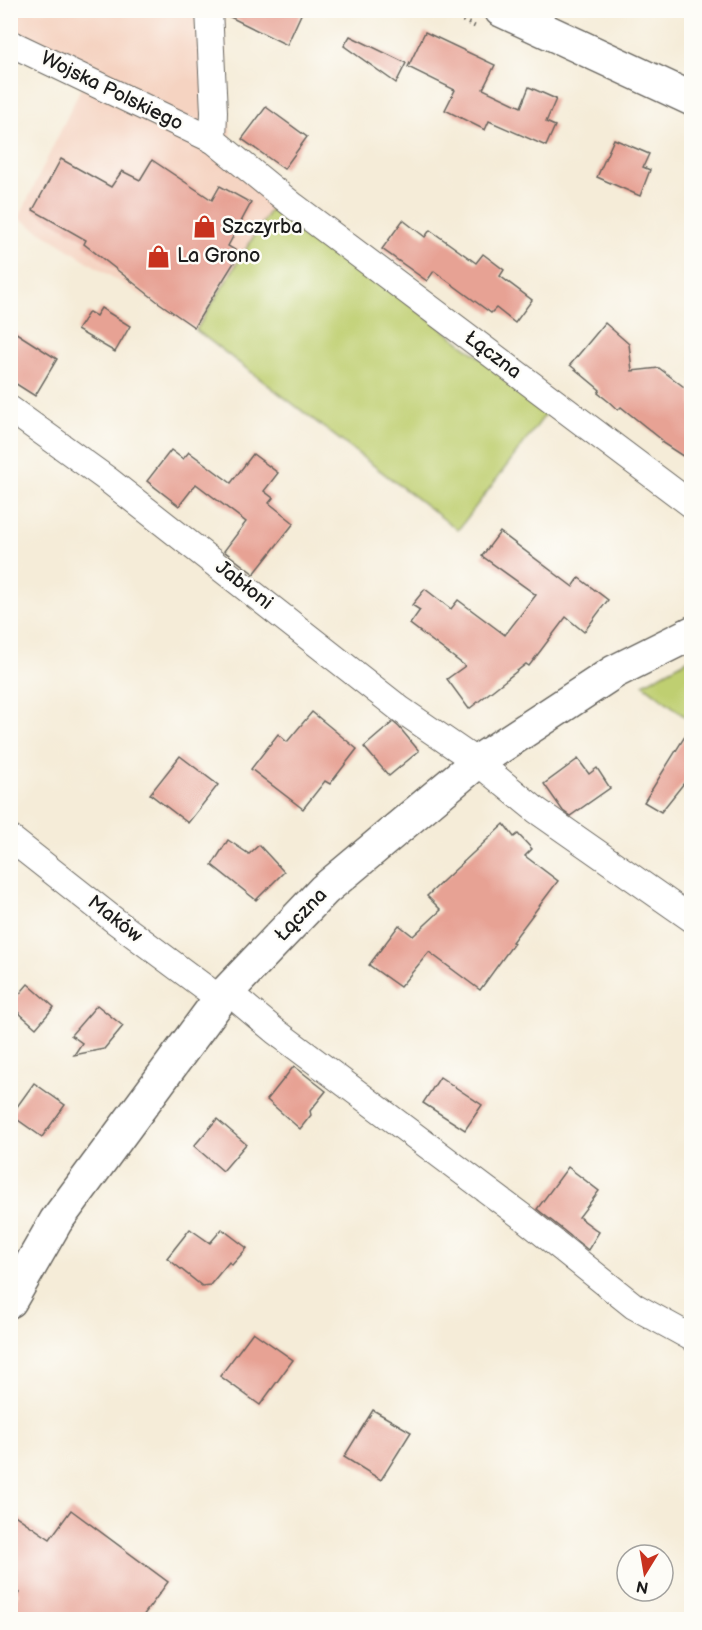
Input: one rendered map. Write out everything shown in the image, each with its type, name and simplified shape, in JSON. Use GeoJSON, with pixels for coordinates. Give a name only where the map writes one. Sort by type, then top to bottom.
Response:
{"type":"FeatureCollection","features":[{"type":"Feature","properties":{"kind":"street","name":"Wojska Polskiego"},"geometry":{"type":"LineString","coordinates":[[209,10],[214,112],[213,140]]}},
{"type":"Feature","properties":{"kind":"street"},"geometry":{"type":"LineString","coordinates":[[501,10],[692,99]]}},
{"type":"Feature","properties":{"kind":"street","name":"Wojska Polskiego"},"geometry":{"type":"LineString","coordinates":[[10,43],[213,140],[294,206]]}},
{"type":"Feature","properties":{"kind":"street","name":"Łączna"},"geometry":{"type":"LineString","coordinates":[[294,206],[692,505]]}},
{"type":"Feature","properties":{"kind":"street","name":"Jabłoni"},"geometry":{"type":"LineString","coordinates":[[10,409],[107,479],[400,709],[477,762],[536,810],[692,919]]}},
{"type":"Feature","properties":{"kind":"street","name":"Łączna"},"geometry":{"type":"LineString","coordinates":[[10,1301],[56,1221],[224,995],[324,890],[477,762],[614,672],[692,633]]}},
{"type":"Feature","properties":{"kind":"street","name":"Maków"},"geometry":{"type":"LineString","coordinates":[[10,838],[114,920],[275,1031],[524,1218],[634,1306],[692,1338]]}},
{"type":"Feature","properties":{"kind":"shaded area"},"geometry":{"type":"Polygon","coordinates":[[[17,11],[224,11],[231,141],[275,202],[196,330],[19,218],[89,71],[11,34],[10,24],[17,11]]]}},
{"type":"Feature","properties":{"kind":"green space"},"geometry":{"type":"Polygon","coordinates":[[[275,202],[549,410],[458,530],[196,330],[275,202]]]}},
{"type":"Feature","properties":{"kind":"green space"},"geometry":{"type":"Polygon","coordinates":[[[691,658],[691,721],[643,684],[691,658]]]}},
{"type":"Feature","properties":{"kind":"building"},"geometry":{"type":"Polygon","coordinates":[[[224,10],[303,10],[287,45],[224,14],[224,10]]]}},
{"type":"Feature","properties":{"kind":"building"},"geometry":{"type":"Polygon","coordinates":[[[425,32],[495,65],[483,89],[521,107],[529,87],[556,99],[546,122],[555,126],[546,146],[489,121],[485,130],[445,110],[455,90],[408,67],[425,32]]]}},
{"type":"Feature","properties":{"kind":"building"},"geometry":{"type":"Polygon","coordinates":[[[350,36],[406,63],[396,83],[344,46],[350,36]]]}},
{"type":"Feature","properties":{"kind":"building"},"geometry":{"type":"Polygon","coordinates":[[[266,107],[307,137],[284,169],[242,139],[266,107]]]}},
{"type":"Feature","properties":{"kind":"building"},"geometry":{"type":"Polygon","coordinates":[[[614,139],[649,154],[643,167],[650,170],[640,196],[597,177],[614,139]]]}},
{"type":"Feature","properties":{"kind":"building"},"geometry":{"type":"Polygon","coordinates":[[[61,159],[111,187],[122,171],[140,180],[152,160],[212,200],[220,186],[251,203],[228,246],[240,253],[194,327],[84,244],[86,240],[33,210],[61,159]]]}},
{"type":"Feature","properties":{"kind":"building"},"geometry":{"type":"Polygon","coordinates":[[[403,220],[425,237],[430,230],[476,263],[483,254],[504,270],[500,276],[532,300],[515,323],[496,308],[491,313],[434,271],[427,281],[382,249],[403,220]]]}},
{"type":"Feature","properties":{"kind":"building"},"geometry":{"type":"Polygon","coordinates":[[[101,308],[130,326],[115,352],[77,330],[89,312],[96,316],[101,308]]]}},
{"type":"Feature","properties":{"kind":"building"},"geometry":{"type":"Polygon","coordinates":[[[605,323],[629,344],[632,371],[659,368],[692,393],[692,462],[661,442],[662,440],[621,407],[618,410],[598,393],[600,390],[570,365],[605,323]]]}},
{"type":"Feature","properties":{"kind":"building"},"geometry":{"type":"Polygon","coordinates":[[[10,329],[57,359],[35,396],[10,380],[10,329]]]}},
{"type":"Feature","properties":{"kind":"building"},"geometry":{"type":"Polygon","coordinates":[[[171,450],[183,459],[189,452],[231,483],[253,454],[278,473],[264,491],[273,498],[269,503],[294,523],[254,574],[224,551],[246,522],[196,484],[179,506],[147,481],[171,450]]]}},
{"type":"Feature","properties":{"kind":"building"},"geometry":{"type":"Polygon","coordinates":[[[500,532],[573,587],[579,578],[608,600],[584,632],[566,617],[529,666],[526,664],[469,709],[447,679],[465,666],[410,624],[420,610],[412,605],[425,589],[451,609],[458,600],[505,635],[536,595],[482,556],[500,532]]]}},
{"type":"Feature","properties":{"kind":"building"},"geometry":{"type":"Polygon","coordinates":[[[312,712],[357,749],[330,784],[325,781],[303,809],[251,769],[278,734],[287,742],[312,712]]]}},
{"type":"Feature","properties":{"kind":"building"},"geometry":{"type":"Polygon","coordinates":[[[393,722],[419,751],[389,776],[364,747],[393,722]]]}},
{"type":"Feature","properties":{"kind":"building"},"geometry":{"type":"Polygon","coordinates":[[[692,725],[692,773],[661,812],[644,802],[692,725]]]}},
{"type":"Feature","properties":{"kind":"building"},"geometry":{"type":"Polygon","coordinates":[[[180,756],[218,785],[188,823],[150,794],[180,756]]]}},
{"type":"Feature","properties":{"kind":"building"},"geometry":{"type":"Polygon","coordinates":[[[578,759],[589,774],[597,768],[610,788],[570,816],[563,811],[544,784],[578,759]]]}},
{"type":"Feature","properties":{"kind":"building"},"geometry":{"type":"Polygon","coordinates":[[[504,824],[514,837],[518,834],[532,849],[525,856],[558,881],[512,942],[514,943],[480,990],[429,952],[400,987],[369,965],[399,925],[413,936],[441,910],[427,896],[504,824]]]}},
{"type":"Feature","properties":{"kind":"building"},"geometry":{"type":"Polygon","coordinates":[[[228,840],[249,854],[259,845],[284,872],[256,900],[212,865],[228,840]]]}},
{"type":"Feature","properties":{"kind":"building"},"geometry":{"type":"Polygon","coordinates":[[[28,984],[54,1007],[36,1028],[10,1005],[28,984]]]}},
{"type":"Feature","properties":{"kind":"building"},"geometry":{"type":"Polygon","coordinates":[[[97,1005],[123,1026],[104,1049],[74,1055],[82,1043],[71,1035],[97,1005]]]}},
{"type":"Feature","properties":{"kind":"building"},"geometry":{"type":"Polygon","coordinates":[[[294,1066],[326,1091],[310,1111],[311,1115],[300,1129],[267,1100],[294,1066]]]}},
{"type":"Feature","properties":{"kind":"building"},"geometry":{"type":"Polygon","coordinates":[[[440,1077],[482,1105],[465,1130],[423,1103],[440,1077]]]}},
{"type":"Feature","properties":{"kind":"building"},"geometry":{"type":"Polygon","coordinates":[[[34,1083],[65,1105],[42,1137],[11,1115],[34,1083]]]}},
{"type":"Feature","properties":{"kind":"building"},"geometry":{"type":"Polygon","coordinates":[[[217,1119],[246,1144],[223,1171],[194,1146],[217,1119]]]}},
{"type":"Feature","properties":{"kind":"building"},"geometry":{"type":"Polygon","coordinates":[[[568,1167],[599,1191],[579,1217],[599,1232],[588,1250],[537,1209],[568,1167]]]}},
{"type":"Feature","properties":{"kind":"building"},"geometry":{"type":"Polygon","coordinates":[[[190,1229],[210,1243],[222,1229],[247,1248],[232,1265],[229,1262],[210,1285],[202,1286],[167,1258],[190,1229]]]}},
{"type":"Feature","properties":{"kind":"building"},"geometry":{"type":"Polygon","coordinates":[[[253,1332],[293,1360],[260,1405],[220,1376],[253,1332]]]}},
{"type":"Feature","properties":{"kind":"building"},"geometry":{"type":"Polygon","coordinates":[[[373,1410],[411,1432],[381,1480],[344,1457],[373,1410]]]}},
{"type":"Feature","properties":{"kind":"building"},"geometry":{"type":"Polygon","coordinates":[[[71,1510],[168,1582],[140,1620],[10,1620],[10,1604],[19,1593],[10,1587],[10,1512],[50,1539],[71,1510]]]}},
{"type":"Feature","properties":{"kind":"place","name":"Szczyrba"},"geometry":{"type":"Point","coordinates":[204,227]}},
{"type":"Feature","properties":{"kind":"place","name":"La Grono"},"geometry":{"type":"Point","coordinates":[159,256]}}]}
